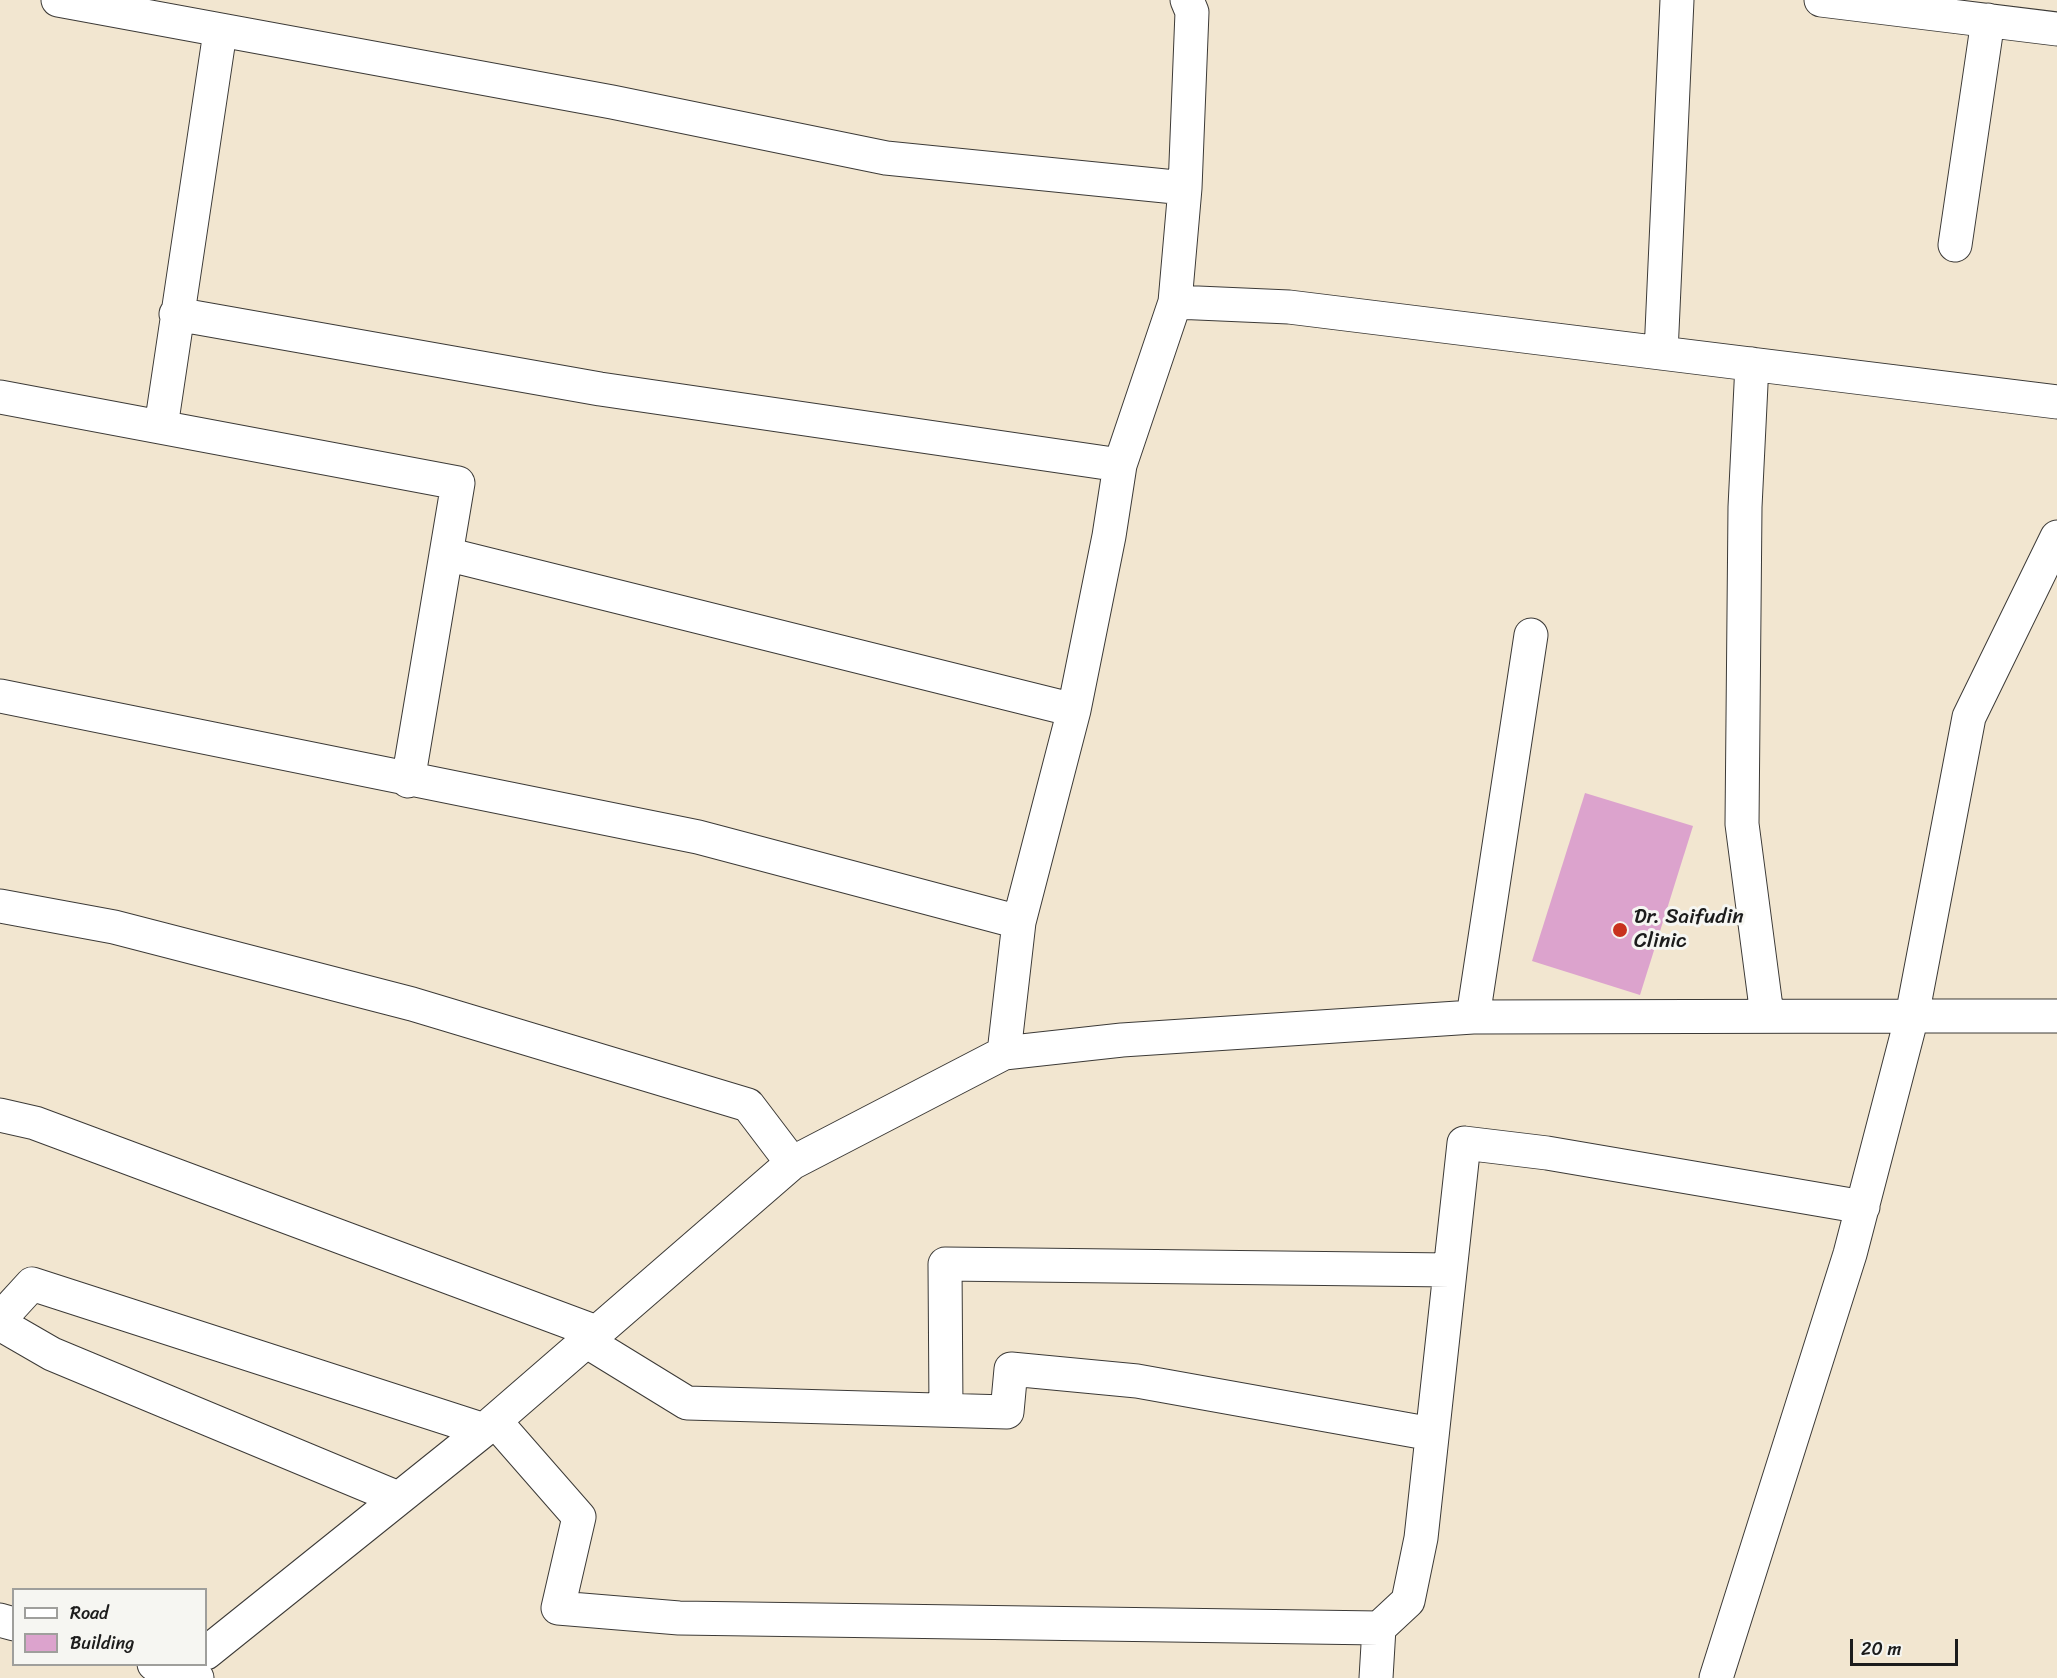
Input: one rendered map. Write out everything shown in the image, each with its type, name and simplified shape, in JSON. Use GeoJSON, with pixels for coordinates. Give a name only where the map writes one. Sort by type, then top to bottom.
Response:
{"type":"FeatureCollection","features":[{"type":"Feature","properties":{"kind":"street"},"geometry":{"type":"LineString","coordinates":[[57,0],[220,32],[612,102],[886,158],[1185,188]]}},
{"type":"Feature","properties":{"kind":"street"},"geometry":{"type":"LineString","coordinates":[[1004,1053],[1019,922],[1074,711],[1109,536],[1120,465],[1175,302],[1185,188],[1192,12],[1187,0]]}},
{"type":"Feature","properties":{"kind":"street"},"geometry":{"type":"LineString","coordinates":[[1661,353],[1677,0]]}},
{"type":"Feature","properties":{"kind":"street"},"geometry":{"type":"LineString","coordinates":[[1821,0],[2057,29]]}},
{"type":"Feature","properties":{"kind":"street"},"geometry":{"type":"LineString","coordinates":[[1955,244],[1988,20]]}},
{"type":"Feature","properties":{"kind":"street"},"geometry":{"type":"LineString","coordinates":[[161,426],[220,32]]}},
{"type":"Feature","properties":{"kind":"street"},"geometry":{"type":"LineString","coordinates":[[1175,302],[1289,307],[2057,402]]}},
{"type":"Feature","properties":{"kind":"street"},"geometry":{"type":"LineString","coordinates":[[176,314],[600,389],[1120,465]]}},
{"type":"Feature","properties":{"kind":"street"},"geometry":{"type":"LineString","coordinates":[[1752,364],[1745,507],[1742,824],[1767,1015]]}},
{"type":"Feature","properties":{"kind":"street"},"geometry":{"type":"LineString","coordinates":[[0,397],[458,483],[408,781]]}},
{"type":"Feature","properties":{"kind":"street"},"geometry":{"type":"LineString","coordinates":[[1716,1678],[1863,1207],[1912,1016],[1970,717],[2057,537]]}},
{"type":"Feature","properties":{"kind":"street"},"geometry":{"type":"LineString","coordinates":[[446,554],[1074,711]]}},
{"type":"Feature","properties":{"kind":"street"},"geometry":{"type":"LineString","coordinates":[[1473,1017],[1531,635]]}},
{"type":"Feature","properties":{"kind":"street"},"geometry":{"type":"LineString","coordinates":[[0,696],[408,781],[698,837],[1019,922]]}},
{"type":"Feature","properties":{"kind":"street"},"geometry":{"type":"LineString","coordinates":[[0,906],[114,927],[412,1004],[748,1105],[792,1163]]}},
{"type":"Feature","properties":{"kind":"street"},"geometry":{"type":"LineString","coordinates":[[207,1659],[398,1498],[489,1426],[792,1163],[1004,1053],[1122,1040],[1473,1017],[1767,1015],[2057,1017]]}},
{"type":"Feature","properties":{"kind":"street"},"geometry":{"type":"LineString","coordinates":[[0,1115],[47,1127],[591,1337],[687,1403],[1006,1412],[1011,1369],[1137,1381],[1432,1434]]}},
{"type":"Feature","properties":{"kind":"street"},"geometry":{"type":"LineString","coordinates":[[1376,1678],[1379,1628],[1408,1601],[1421,1538],[1464,1143],[1547,1154],[1863,1207]]}},
{"type":"Feature","properties":{"kind":"street"},"geometry":{"type":"LineString","coordinates":[[946,1410],[945,1264],[1450,1270]]}},
{"type":"Feature","properties":{"kind":"street"},"geometry":{"type":"LineString","coordinates":[[0,1319],[32,1284],[489,1426],[579,1517],[558,1608],[679,1618],[1379,1628]]}},
{"type":"Feature","properties":{"kind":"street"},"geometry":{"type":"LineString","coordinates":[[0,1324],[52,1354],[398,1498]]}},
{"type":"Feature","properties":{"kind":"street"},"geometry":{"type":"LineString","coordinates":[[162,1666],[194,1670]]}},
{"type":"Feature","properties":{"kind":"building"},"geometry":{"type":"Polygon","coordinates":[[[1585,793],[1693,826],[1640,995],[1532,961],[1585,793]]]}},
{"type":"Feature","properties":{"kind":"place","name":"Dr. Saifudin Clinic"},"geometry":{"type":"Point","coordinates":[1620,930]}}]}
